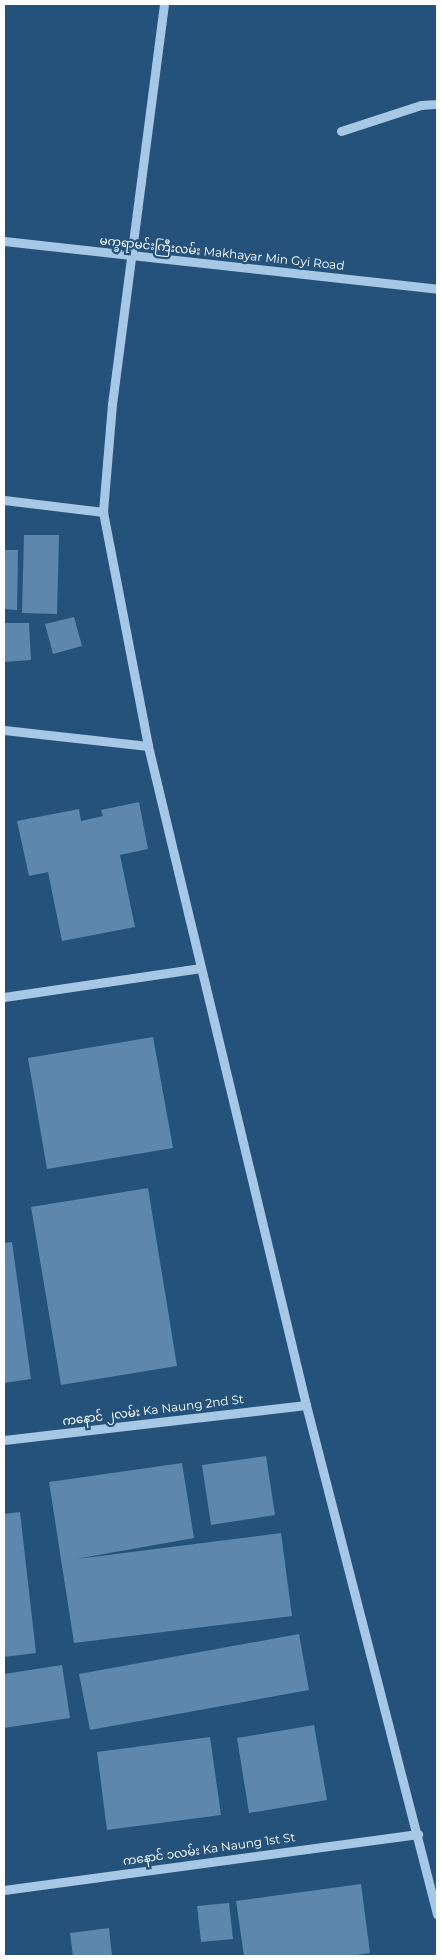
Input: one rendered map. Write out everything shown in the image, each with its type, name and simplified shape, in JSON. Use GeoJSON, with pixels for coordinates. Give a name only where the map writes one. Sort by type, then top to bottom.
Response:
{"type":"FeatureCollection","features":[{"type":"Feature","properties":{"kind":"street"},"geometry":{"type":"LineString","coordinates":[[164,4],[133,256],[112,404],[103,512],[148,746],[306,1405],[418,1834],[437,1914]]}},
{"type":"Feature","properties":{"kind":"street"},"geometry":{"type":"LineString","coordinates":[[341,131],[421,105],[437,104]]}},
{"type":"Feature","properties":{"kind":"street","name":"မက္ခရာမင်းကြီးလမ်း Makhayar Min Gyi Road"},"geometry":{"type":"LineString","coordinates":[[4,241],[437,289]]}},
{"type":"Feature","properties":{"kind":"street"},"geometry":{"type":"LineString","coordinates":[[4,500],[103,512]]}},
{"type":"Feature","properties":{"kind":"street"},"geometry":{"type":"LineString","coordinates":[[4,730],[148,746]]}},
{"type":"Feature","properties":{"kind":"street"},"geometry":{"type":"LineString","coordinates":[[4,997],[201,968]]}},
{"type":"Feature","properties":{"kind":"street","name":"ကနောင် ၂လမ်း Ka Naung 2nd St"},"geometry":{"type":"LineString","coordinates":[[4,1440],[306,1405]]}},
{"type":"Feature","properties":{"kind":"street","name":"ကနောင် ၁လမ်း Ka Naung 1st St"},"geometry":{"type":"LineString","coordinates":[[4,1890],[418,1834]]}},
{"type":"Feature","properties":{"kind":"building"},"geometry":{"type":"Polygon","coordinates":[[[24,535],[59,535],[57,614],[22,613],[24,535]]]}},
{"type":"Feature","properties":{"kind":"building"},"geometry":{"type":"Polygon","coordinates":[[[4,550],[18,550],[17,610],[4,609],[4,550]]]}},
{"type":"Feature","properties":{"kind":"building"},"geometry":{"type":"Polygon","coordinates":[[[74,617],[82,646],[53,654],[45,624],[74,617]]]}},
{"type":"Feature","properties":{"kind":"building"},"geometry":{"type":"Polygon","coordinates":[[[4,623],[29,623],[31,660],[4,662],[4,623]]]}},
{"type":"Feature","properties":{"kind":"building"},"geometry":{"type":"Polygon","coordinates":[[[139,802],[148,849],[120,855],[135,927],[62,941],[48,872],[29,876],[17,821],[79,809],[81,821],[103,816],[101,810],[139,802]]]}},
{"type":"Feature","properties":{"kind":"building"},"geometry":{"type":"Polygon","coordinates":[[[153,1037],[173,1148],[47,1169],[28,1058],[153,1037]]]}},
{"type":"Feature","properties":{"kind":"building"},"geometry":{"type":"Polygon","coordinates":[[[148,1188],[177,1366],[61,1385],[31,1207],[148,1188]]]}},
{"type":"Feature","properties":{"kind":"building"},"geometry":{"type":"Polygon","coordinates":[[[12,1242],[31,1379],[4,1383],[4,1243],[12,1242]]]}},
{"type":"Feature","properties":{"kind":"building"},"geometry":{"type":"Polygon","coordinates":[[[266,1456],[275,1515],[211,1525],[202,1465],[266,1456]]]}},
{"type":"Feature","properties":{"kind":"building"},"geometry":{"type":"Polygon","coordinates":[[[182,1463],[194,1538],[76,1559],[281,1533],[292,1616],[74,1643],[49,1482],[182,1463]]]}},
{"type":"Feature","properties":{"kind":"building"},"geometry":{"type":"Polygon","coordinates":[[[20,1512],[36,1653],[4,1657],[4,1514],[20,1512]]]}},
{"type":"Feature","properties":{"kind":"building"},"geometry":{"type":"Polygon","coordinates":[[[299,1634],[309,1690],[90,1730],[79,1674],[299,1634]]]}},
{"type":"Feature","properties":{"kind":"building"},"geometry":{"type":"Polygon","coordinates":[[[62,1665],[70,1718],[4,1728],[4,1674],[62,1665]]]}},
{"type":"Feature","properties":{"kind":"building"},"geometry":{"type":"Polygon","coordinates":[[[314,1725],[327,1800],[249,1813],[237,1738],[314,1725]]]}},
{"type":"Feature","properties":{"kind":"building"},"geometry":{"type":"Polygon","coordinates":[[[210,1737],[221,1815],[107,1830],[97,1752],[210,1737]]]}},
{"type":"Feature","properties":{"kind":"building"},"geometry":{"type":"Polygon","coordinates":[[[361,1884],[370,1953],[347,1956],[244,1956],[236,1901],[361,1884]]]}},
{"type":"Feature","properties":{"kind":"building"},"geometry":{"type":"Polygon","coordinates":[[[229,1903],[233,1939],[201,1942],[197,1906],[229,1903]]]}},
{"type":"Feature","properties":{"kind":"building"},"geometry":{"type":"Polygon","coordinates":[[[109,1928],[112,1956],[73,1956],[70,1933],[109,1928]]]}}]}
